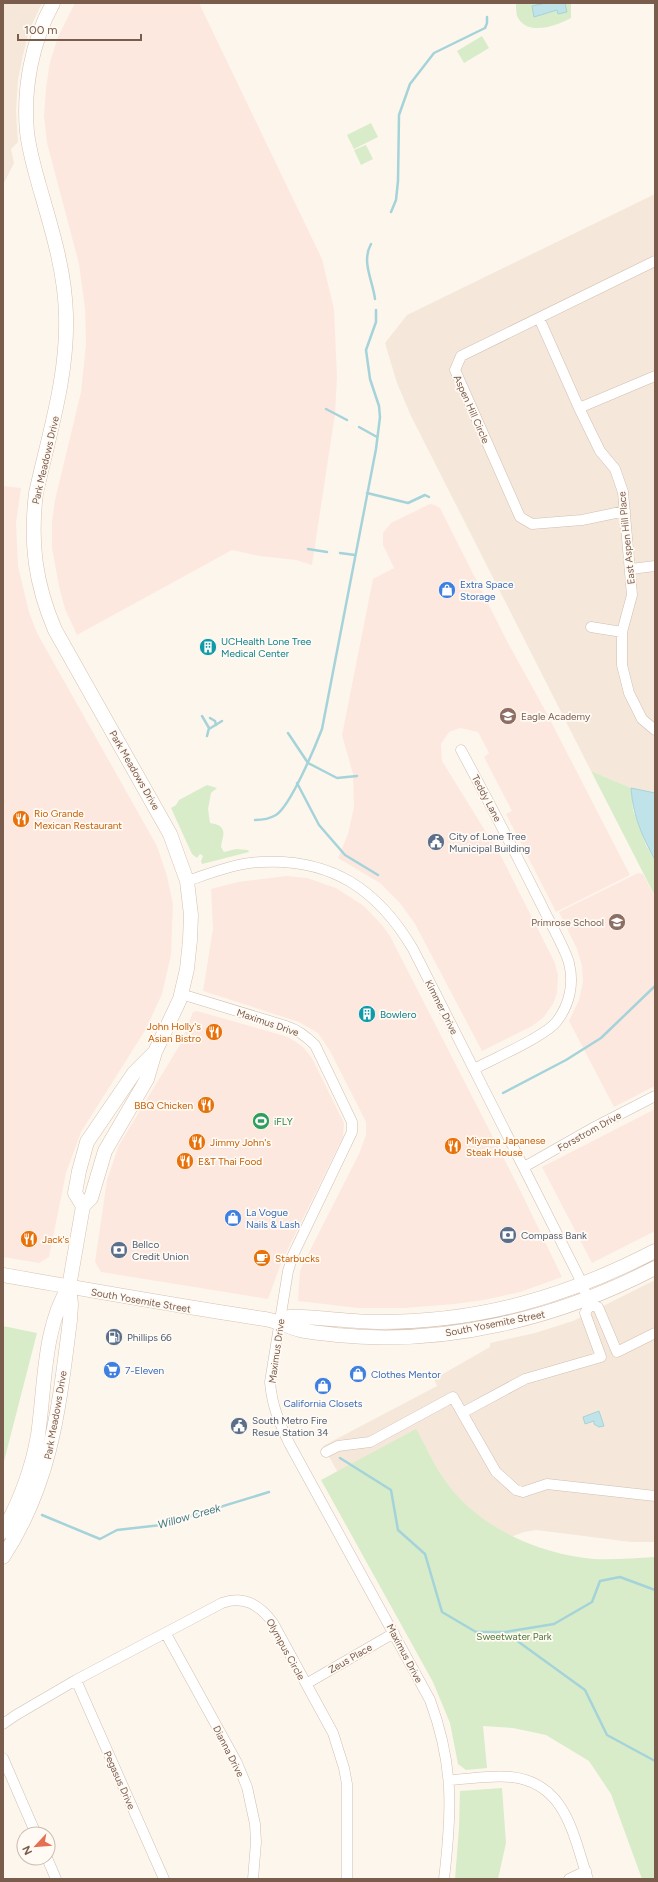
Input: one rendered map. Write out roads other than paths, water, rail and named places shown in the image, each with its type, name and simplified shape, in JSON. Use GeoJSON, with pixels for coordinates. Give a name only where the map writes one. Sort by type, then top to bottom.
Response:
{"type":"FeatureCollection","features":[{"type":"Feature","properties":{"kind":"main road","name":"Park Meadows Drive"},"geometry":{"type":"LineString","coordinates":[[3,1557],[29,1511],[46,1464],[56,1424],[70,1316],[69,1287],[83,1206],[91,1198],[105,1151],[147,1079],[155,1052],[171,1020],[181,994],[190,940],[191,915],[187,881],[173,840],[161,816],[55,630],[44,603],[37,577],[33,544],[34,511],[36,493],[63,378],[66,348],[66,314],[59,256],[31,156],[27,132],[26,107],[29,72],[34,52],[41,30],[53,3]]}},
{"type":"Feature","properties":{"kind":"main road","name":"Park Meadows Drive"},"geometry":{"type":"LineString","coordinates":[[83,1206],[75,1193],[87,1142],[134,1073],[155,1052]]}},
{"type":"Feature","properties":{"kind":"main road"},"geometry":{"type":"LineString","coordinates":[[119,1125],[118,1110],[134,1084],[134,1073]]}},
{"type":"Feature","properties":{"kind":"main road"},"geometry":{"type":"LineString","coordinates":[[92,1195],[89,1186],[108,1126],[105,1117]]}},
{"type":"Feature","properties":{"kind":"main road","name":"South Yosemite Street"},"geometry":{"type":"LineString","coordinates":[[280,1321],[289,1317],[378,1322],[442,1319],[511,1307],[546,1298],[582,1285],[621,1269],[655,1251]]}},
{"type":"Feature","properties":{"kind":"main road","name":"South Yosemite Street"},"geometry":{"type":"LineString","coordinates":[[3,1276],[174,1306],[280,1321],[300,1330],[338,1335],[378,1337],[431,1335],[468,1330],[551,1312],[613,1289],[655,1268]]}},
{"type":"Feature","properties":{"kind":"main road","name":"Park Meadows Drive"},"geometry":{"type":"LineString","coordinates":[[3,1532],[23,1491],[34,1455],[53,1322],[61,1299],[69,1287]]}},
{"type":"Feature","properties":{"kind":"street","name":"Aspen Hill Circle"},"geometry":{"type":"LineString","coordinates":[[625,511],[582,520],[532,524],[520,517],[455,370],[461,356],[655,261]]}},
{"type":"Feature","properties":{"kind":"street","name":"East Aspen Hill Place"},"geometry":{"type":"LineString","coordinates":[[539,318],[579,408],[600,451],[615,469],[623,492],[632,595],[622,632],[622,665],[629,693],[642,719],[654,730]]}},
{"type":"Feature","properties":{"kind":"street"},"geometry":{"type":"LineString","coordinates":[[579,408],[655,376]]}},
{"type":"Feature","properties":{"kind":"street"},"geometry":{"type":"LineString","coordinates":[[630,569],[655,566]]}},
{"type":"Feature","properties":{"kind":"street"},"geometry":{"type":"LineString","coordinates":[[591,627],[622,632]]}},
{"type":"Feature","properties":{"kind":"street","name":"Teddy Lane"},"geometry":{"type":"LineString","coordinates":[[461,750],[522,867],[569,962],[571,978],[568,1001],[557,1022],[546,1031],[474,1069]]}},
{"type":"Feature","properties":{"kind":"street","name":"Kimmer Drive"},"geometry":{"type":"LineString","coordinates":[[187,881],[223,870],[262,862],[296,863],[319,868],[338,875],[357,885],[388,912],[400,928],[474,1069],[524,1167],[588,1299]]}},
{"type":"Feature","properties":{"kind":"street","name":"Maximus Drive"},"geometry":{"type":"LineString","coordinates":[[181,994],[291,1028],[306,1036],[315,1045],[352,1122],[352,1132],[293,1255],[288,1271],[270,1382],[274,1411],[289,1443],[394,1633],[432,1707],[440,1728],[450,1780],[450,1818],[444,1879]]}},
{"type":"Feature","properties":{"kind":"street","name":"Forsstrom Drive"},"geometry":{"type":"LineString","coordinates":[[524,1167],[591,1129],[655,1096]]}},
{"type":"Feature","properties":{"kind":"street"},"geometry":{"type":"LineString","coordinates":[[462,1413],[525,1379],[601,1357],[585,1313],[590,1304],[598,1307],[616,1352],[655,1333]]}},
{"type":"Feature","properties":{"kind":"street"},"geometry":{"type":"LineString","coordinates":[[326,1452],[338,1446],[370,1442],[453,1397],[496,1472],[516,1490],[523,1492],[547,1484],[655,1496]]}},
{"type":"Feature","properties":{"kind":"street","name":"Olympus Circle"},"geometry":{"type":"LineString","coordinates":[[3,1724],[76,1680],[166,1634],[222,1603],[230,1600],[243,1600],[249,1602],[264,1611],[273,1623],[333,1733],[344,1768],[348,1820],[347,1879]]}},
{"type":"Feature","properties":{"kind":"street","name":"Zeus Place"},"geometry":{"type":"LineString","coordinates":[[306,1684],[394,1633]]}},
{"type":"Feature","properties":{"kind":"street","name":"Dianna Drive"},"geometry":{"type":"LineString","coordinates":[[166,1634],[237,1762],[247,1787],[255,1830],[253,1879]]}},
{"type":"Feature","properties":{"kind":"street","name":"Pegasus Drive"},"geometry":{"type":"LineString","coordinates":[[76,1680],[164,1879]]}},
{"type":"Feature","properties":{"kind":"street"},"geometry":{"type":"LineString","coordinates":[[3,1758],[33,1826]]}},
{"type":"Feature","properties":{"kind":"street"},"geometry":{"type":"LineString","coordinates":[[450,1780],[512,1777],[526,1780],[542,1787],[554,1797],[564,1810],[587,1875],[569,1879]]}},
{"type":"Feature","properties":{"kind":"street"},"geometry":{"type":"LineString","coordinates":[[50,1866],[56,1879]]}},
{"type":"Feature","properties":{"kind":"water"},"geometry":{"type":"Polygon","coordinates":[[[546,3],[565,3],[567,12],[558,14],[557,10],[534,17],[532,6],[546,3]]]}},
{"type":"Feature","properties":{"kind":"water"},"geometry":{"type":"Polygon","coordinates":[[[631,788],[655,793],[655,860],[646,843],[636,817],[631,788]]]}},
{"type":"Feature","properties":{"kind":"water"},"geometry":{"type":"Polygon","coordinates":[[[599,1411],[604,1426],[599,1427],[594,1424],[594,1421],[585,1424],[583,1417],[599,1411]]]}},
{"type":"Feature","properties":{"kind":"waterway"},"geometry":{"type":"LineString","coordinates":[[391,212],[396,200],[398,181],[399,115],[410,84],[434,53],[485,28],[487,17]]}},
{"type":"Feature","properties":{"kind":"waterway"},"geometry":{"type":"LineString","coordinates":[[371,244],[368,251],[367,265],[375,299]]}},
{"type":"Feature","properties":{"kind":"waterway"},"geometry":{"type":"LineString","coordinates":[[255,820],[276,815],[289,800],[302,775],[322,729],[376,449],[380,417],[379,406],[370,379],[366,350],[376,322],[376,310]]}},
{"type":"Feature","properties":{"kind":"waterway"},"geometry":{"type":"LineString","coordinates":[[326,409],[347,420]]}},
{"type":"Feature","properties":{"kind":"waterway"},"geometry":{"type":"LineString","coordinates":[[359,427],[377,437]]}},
{"type":"Feature","properties":{"kind":"waterway"},"geometry":{"type":"LineString","coordinates":[[367,493],[408,503],[425,495],[429,497]]}},
{"type":"Feature","properties":{"kind":"waterway"},"geometry":{"type":"LineString","coordinates":[[308,549],[327,552]]}},
{"type":"Feature","properties":{"kind":"waterway"},"geometry":{"type":"LineString","coordinates":[[340,553],[355,555]]}},
{"type":"Feature","properties":{"kind":"waterway"},"geometry":{"type":"LineString","coordinates":[[202,716],[209,728],[207,736]]}},
{"type":"Feature","properties":{"kind":"waterway"},"geometry":{"type":"LineString","coordinates":[[210,718],[215,721],[216,725]]}},
{"type":"Feature","properties":{"kind":"waterway"},"geometry":{"type":"LineString","coordinates":[[209,729],[222,721]]}},
{"type":"Feature","properties":{"kind":"waterway"},"geometry":{"type":"LineString","coordinates":[[288,733],[308,763],[337,778],[357,776]]}},
{"type":"Feature","properties":{"kind":"waterway"},"geometry":{"type":"LineString","coordinates":[[297,783],[319,825],[345,855],[378,875]]}},
{"type":"Feature","properties":{"kind":"waterway"},"geometry":{"type":"LineString","coordinates":[[503,1093],[566,1060],[601,1038],[655,986]]}},
{"type":"Feature","properties":{"kind":"waterway","name":"Willow Creek"},"geometry":{"type":"LineString","coordinates":[[340,1458],[391,1490],[398,1530],[425,1554],[442,1612],[476,1632],[505,1632],[554,1624],[592,1602],[600,1581],[620,1577],[655,1590]]}},
{"type":"Feature","properties":{"kind":"waterway","name":"Willow Creek"},"geometry":{"type":"LineString","coordinates":[[42,1515],[100,1539],[117,1530],[161,1525],[269,1492]]}},
{"type":"Feature","properties":{"kind":"waterway"},"geometry":{"type":"LineString","coordinates":[[505,1632],[585,1690],[607,1735],[655,1761]]}},
{"type":"Feature","properties":{"kind":"place","name":"Extra Space Storage"},"geometry":{"type":"Point","coordinates":[447,590]}},
{"type":"Feature","properties":{"kind":"place","name":"UCHealth Lone Tree Medical Center"},"geometry":{"type":"Point","coordinates":[208,647]}},
{"type":"Feature","properties":{"kind":"place","name":"Eagle Academy"},"geometry":{"type":"Point","coordinates":[508,716]}},
{"type":"Feature","properties":{"kind":"place","name":"Rio Grande Mexican Restaurant"},"geometry":{"type":"Point","coordinates":[21,819]}},
{"type":"Feature","properties":{"kind":"place","name":"City of Lone Tree Municipal Building"},"geometry":{"type":"Point","coordinates":[436,842]}},
{"type":"Feature","properties":{"kind":"place","name":"Primrose School"},"geometry":{"type":"Point","coordinates":[617,922]}},
{"type":"Feature","properties":{"kind":"place","name":"Bowlero"},"geometry":{"type":"Point","coordinates":[367,1014]}},
{"type":"Feature","properties":{"kind":"place","name":"John Holly's Asian Bistro"},"geometry":{"type":"Point","coordinates":[214,1032]}},
{"type":"Feature","properties":{"kind":"place","name":"BBQ Chicken"},"geometry":{"type":"Point","coordinates":[206,1105]}},
{"type":"Feature","properties":{"kind":"place","name":"iFLY"},"geometry":{"type":"Point","coordinates":[261,1121]}},
{"type":"Feature","properties":{"kind":"place","name":"Jimmy John's"},"geometry":{"type":"Point","coordinates":[197,1142]}},
{"type":"Feature","properties":{"kind":"place","name":"Miyama Japanese Steak House"},"geometry":{"type":"Point","coordinates":[453,1146]}},
{"type":"Feature","properties":{"kind":"place","name":"E&T Thai Food"},"geometry":{"type":"Point","coordinates":[185,1161]}},
{"type":"Feature","properties":{"kind":"place","name":"La Vogue Nails & Lash"},"geometry":{"type":"Point","coordinates":[233,1218]}},
{"type":"Feature","properties":{"kind":"place","name":"Compass Bank"},"geometry":{"type":"Point","coordinates":[508,1235]}},
{"type":"Feature","properties":{"kind":"place","name":"Jack's"},"geometry":{"type":"Point","coordinates":[29,1239]}},
{"type":"Feature","properties":{"kind":"place","name":"Bellco Credit Union"},"geometry":{"type":"Point","coordinates":[119,1250]}},
{"type":"Feature","properties":{"kind":"place","name":"Starbucks"},"geometry":{"type":"Point","coordinates":[262,1258]}},
{"type":"Feature","properties":{"kind":"place","name":"Phillips 66"},"geometry":{"type":"Point","coordinates":[114,1337]}},
{"type":"Feature","properties":{"kind":"place","name":"7-Eleven"},"geometry":{"type":"Point","coordinates":[112,1370]}},
{"type":"Feature","properties":{"kind":"place","name":"Clothes Mentor"},"geometry":{"type":"Point","coordinates":[358,1374]}},
{"type":"Feature","properties":{"kind":"place","name":"California Closets"},"geometry":{"type":"Point","coordinates":[323,1386]}},
{"type":"Feature","properties":{"kind":"place","name":"South Metro Fire Resue Station 34"},"geometry":{"type":"Point","coordinates":[239,1426]}},
{"type":"Feature","properties":{"kind":"park label","name":"Sweetwater Park"},"geometry":{"type":"Point","coordinates":[514,1636]}}]}
